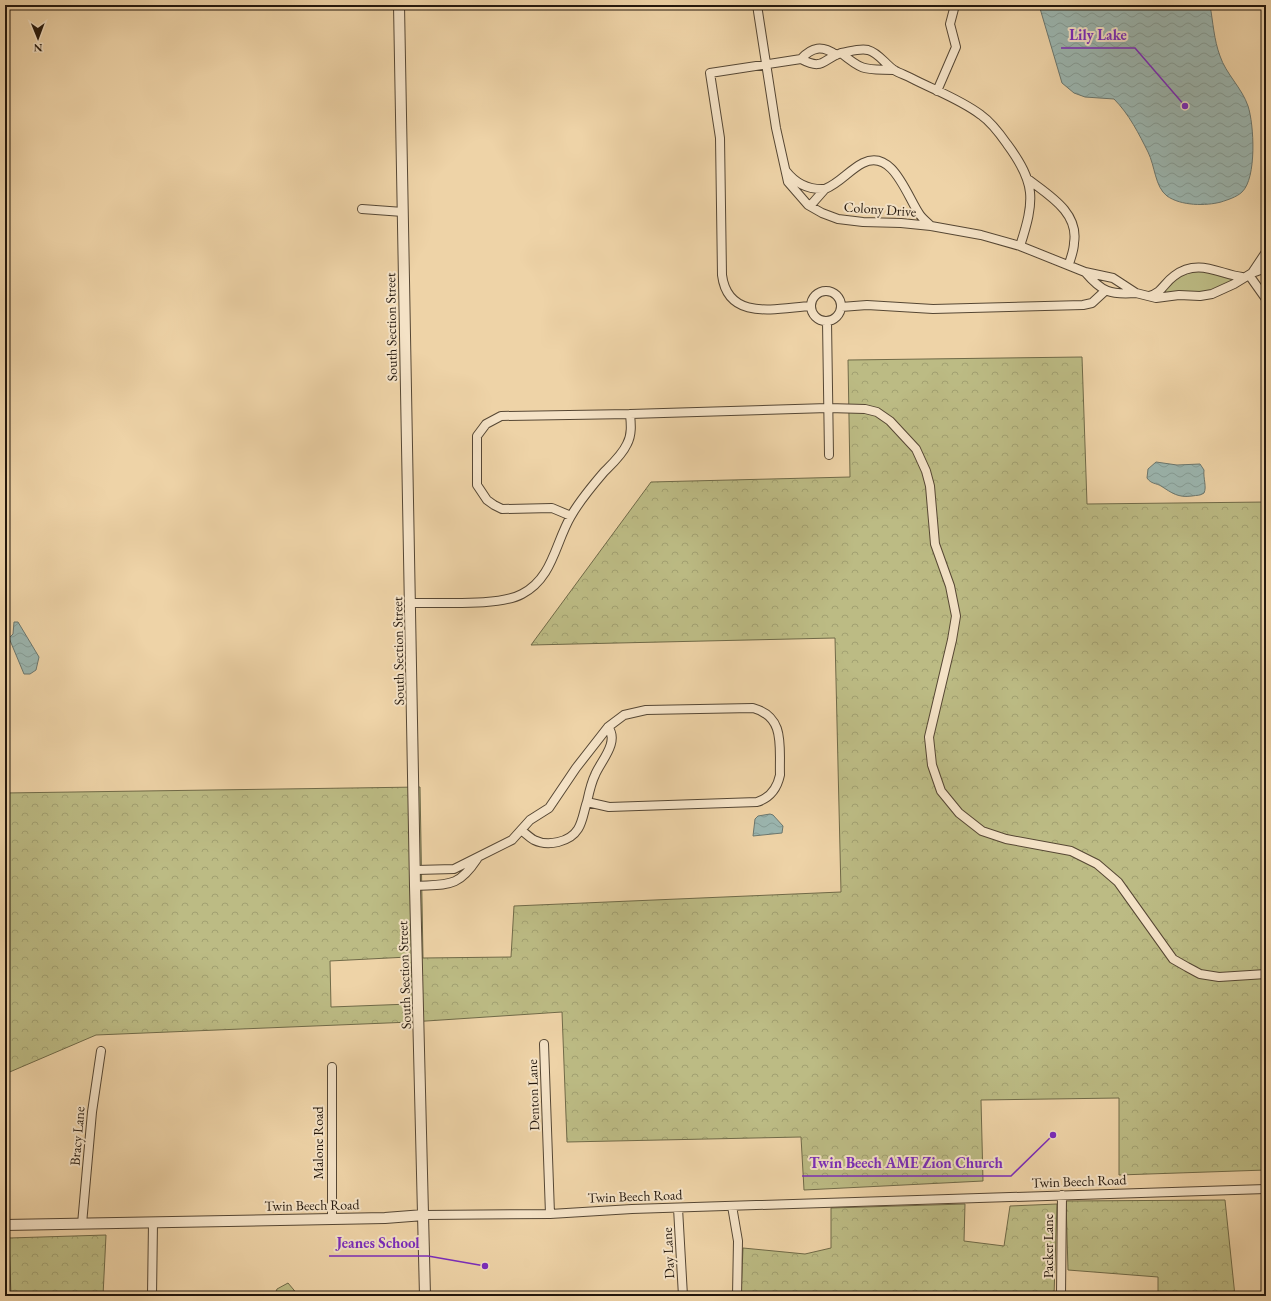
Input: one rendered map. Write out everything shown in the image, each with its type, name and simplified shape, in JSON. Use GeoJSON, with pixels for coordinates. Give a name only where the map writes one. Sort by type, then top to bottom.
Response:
{"type":"FeatureCollection","features":[{"type":"Feature","properties":{"kind":"street","name":"South Section Street"},"geometry":{"type":"LineString","coordinates":[[399,5],[416,870],[415,886],[425,1296]]}},
{"type":"Feature","properties":{"kind":"street","name":"Colony Drive"},"geometry":{"type":"LineString","coordinates":[[757,5],[765,64],[784,168],[791,187],[810,206],[838,219],[863,222],[901,222],[981,235],[1020,246],[1069,264],[1085,272],[1113,278],[1136,293]]}},
{"type":"Feature","properties":{"kind":"street"},"geometry":{"type":"LineString","coordinates":[[937,92],[956,47],[950,24],[955,5]]}},
{"type":"Feature","properties":{"kind":"street"},"geometry":{"type":"LineString","coordinates":[[801,59],[808,51],[817,48],[826,49],[838,54],[854,65],[865,69],[894,70]]}},
{"type":"Feature","properties":{"kind":"street"},"geometry":{"type":"LineString","coordinates":[[811,306],[758,309],[745,307],[730,297],[723,282],[720,138],[710,73],[801,59],[810,64],[818,65],[838,54],[859,49],[868,50],[877,54],[894,70],[981,115],[989,122],[1019,161],[1029,180],[1031,203],[1028,221],[1020,246]]}},
{"type":"Feature","properties":{"kind":"street"},"geometry":{"type":"LineString","coordinates":[[784,168],[791,178],[804,186],[815,189],[825,189],[836,185],[864,162],[880,161],[887,164],[894,171],[921,216],[931,226]]}},
{"type":"Feature","properties":{"kind":"street"},"geometry":{"type":"LineString","coordinates":[[1029,180],[1061,206],[1069,215],[1074,229],[1075,243],[1069,264]]}},
{"type":"Feature","properties":{"kind":"street"},"geometry":{"type":"LineString","coordinates":[[810,206],[825,189]]}},
{"type":"Feature","properties":{"kind":"street"},"geometry":{"type":"LineString","coordinates":[[362,209],[403,212]]}},
{"type":"Feature","properties":{"kind":"street"},"geometry":{"type":"LineString","coordinates":[[1248,275],[1266,252]]}},
{"type":"Feature","properties":{"kind":"street"},"geometry":{"type":"LineString","coordinates":[[1148,296],[1162,291],[1174,276],[1188,269],[1209,268],[1248,275],[1266,299]]}},
{"type":"Feature","properties":{"kind":"street","name":"Colony Drive"},"geometry":{"type":"LineString","coordinates":[[1085,272],[1095,284],[1105,291],[1114,294],[1136,293],[1166,298],[1179,295],[1200,296],[1212,294],[1234,284],[1248,275],[1266,268]]}},
{"type":"Feature","properties":{"kind":"street"},"geometry":{"type":"LineString","coordinates":[[826,290],[839,297],[841,307],[835,318],[827,321],[814,316],[811,306],[813,297],[826,290]]}},
{"type":"Feature","properties":{"kind":"street"},"geometry":{"type":"LineString","coordinates":[[841,307],[867,305],[934,309],[1083,305],[1092,303],[1105,291]]}},
{"type":"Feature","properties":{"kind":"street"},"geometry":{"type":"LineString","coordinates":[[827,321],[829,456]]}},
{"type":"Feature","properties":{"kind":"street"},"geometry":{"type":"LineString","coordinates":[[571,516],[552,508],[502,509],[487,500],[477,485],[477,436],[486,424],[501,416],[828,408],[865,409],[884,416],[916,449],[926,471],[930,486],[935,544],[950,586],[956,616],[952,640],[929,738],[932,765],[941,791],[959,813],[982,831],[1006,839],[1071,851],[1097,864],[1118,882],[1157,939],[1173,959],[1187,967],[1200,974],[1219,977],[1266,974]]}},
{"type":"Feature","properties":{"kind":"street"},"geometry":{"type":"LineString","coordinates":[[411,603],[496,601],[510,599],[522,594],[537,584],[545,575],[571,516],[591,487],[622,453],[628,443],[630,435],[630,414]]}},
{"type":"Feature","properties":{"kind":"street"},"geometry":{"type":"LineString","coordinates":[[416,870],[454,869],[477,859],[512,840],[530,820],[549,808],[576,768],[608,727],[624,715],[646,710],[753,708],[770,716],[779,730],[779,782],[770,795],[756,802],[608,807],[587,802]]}},
{"type":"Feature","properties":{"kind":"street"},"geometry":{"type":"LineString","coordinates":[[521,830],[532,839],[540,842],[558,842],[574,834],[579,827],[594,776],[607,756],[611,733],[608,727]]}},
{"type":"Feature","properties":{"kind":"street"},"geometry":{"type":"LineString","coordinates":[[415,886],[456,882],[466,874],[477,859]]}},
{"type":"Feature","properties":{"kind":"street","name":"Denton Lane"},"geometry":{"type":"LineString","coordinates":[[544,1044],[550,1214]]}},
{"type":"Feature","properties":{"kind":"street","name":"Bracy Lane"},"geometry":{"type":"LineString","coordinates":[[82,1224],[92,1112],[101,1051]]}},
{"type":"Feature","properties":{"kind":"street","name":"Malone Road"},"geometry":{"type":"LineString","coordinates":[[332,1067],[332,1218]]}},
{"type":"Feature","properties":{"kind":"street","name":"Twin Beech Road"},"geometry":{"type":"LineString","coordinates":[[5,1225],[424,1215],[550,1214],[732,1206],[1266,1188]]}},
{"type":"Feature","properties":{"kind":"street","name":"Packer Lane"},"geometry":{"type":"LineString","coordinates":[[1061,1296],[1062,1195]]}},
{"type":"Feature","properties":{"kind":"street"},"geometry":{"type":"LineString","coordinates":[[732,1206],[738,1240],[737,1296]]}},
{"type":"Feature","properties":{"kind":"street","name":"Day Lane"},"geometry":{"type":"LineString","coordinates":[[678,1208],[683,1296]]}},
{"type":"Feature","properties":{"kind":"street"},"geometry":{"type":"LineString","coordinates":[[152,1296],[153,1222]]}},
{"type":"Feature","properties":{"kind":"green space"},"geometry":{"type":"Polygon","coordinates":[[[1197,270],[1233,278],[1234,280],[1212,291],[1162,294],[1177,277],[1197,270]]]}},
{"type":"Feature","properties":{"kind":"green space"},"geometry":{"type":"Polygon","coordinates":[[[1082,357],[1087,504],[1266,502],[1266,1170],[1119,1175],[1119,1098],[981,1100],[983,1181],[804,1190],[801,1137],[567,1142],[562,1012],[411,1022],[96,1035],[5,1074],[5,793],[420,787],[423,958],[511,957],[514,906],[841,892],[835,638],[531,645],[651,482],[850,477],[848,360],[1082,357]],[[408,957],[330,961],[331,1007],[410,1004],[408,957]]]}},
{"type":"Feature","properties":{"kind":"green space"},"geometry":{"type":"Polygon","coordinates":[[[1225,1200],[1235,1296],[1158,1296],[1158,1277],[1068,1270],[1066,1201],[1225,1200]]]}},
{"type":"Feature","properties":{"kind":"green space"},"geometry":{"type":"Polygon","coordinates":[[[965,1204],[964,1241],[1004,1246],[1010,1206],[1057,1204],[1054,1296],[741,1296],[743,1248],[805,1254],[831,1248],[831,1208],[965,1204]]]}},
{"type":"Feature","properties":{"kind":"green space"},"geometry":{"type":"Polygon","coordinates":[[[106,1235],[103,1296],[11,1296],[9,1238],[106,1235]]]}},
{"type":"Feature","properties":{"kind":"green space"},"geometry":{"type":"Polygon","coordinates":[[[288,1283],[299,1296],[274,1296],[277,1289],[288,1283]]]}},
{"type":"Feature","properties":{"kind":"water"},"geometry":{"type":"Polygon","coordinates":[[[1039,5],[1210,5],[1215,37],[1220,56],[1226,69],[1245,99],[1252,125],[1252,163],[1247,185],[1242,192],[1221,202],[1208,204],[1179,202],[1167,196],[1160,187],[1148,152],[1137,131],[1114,99],[1085,97],[1074,93],[1062,83],[1039,5]]]}},
{"type":"Feature","properties":{"kind":"water"},"geometry":{"type":"Polygon","coordinates":[[[1156,462],[1177,465],[1200,464],[1204,470],[1204,493],[1192,496],[1179,496],[1150,481],[1147,478],[1148,469],[1156,462]]]}},
{"type":"Feature","properties":{"kind":"water"},"geometry":{"type":"Polygon","coordinates":[[[14,622],[18,622],[39,657],[36,670],[30,674],[24,674],[9,638],[13,634],[14,622]]]}},
{"type":"Feature","properties":{"kind":"water"},"geometry":{"type":"Polygon","coordinates":[[[773,815],[783,826],[782,833],[753,836],[755,819],[758,816],[773,815]]]}},
{"type":"Feature","properties":{"kind":"place","name":"Lily Lake"},"geometry":{"type":"Point","coordinates":[1185,106]}},
{"type":"Feature","properties":{"kind":"place","name":"Twin Beech AME Zion Church"},"geometry":{"type":"Point","coordinates":[1053,1135]}},
{"type":"Feature","properties":{"kind":"place","name":"Jeanes School"},"geometry":{"type":"Point","coordinates":[485,1266]}}]}
